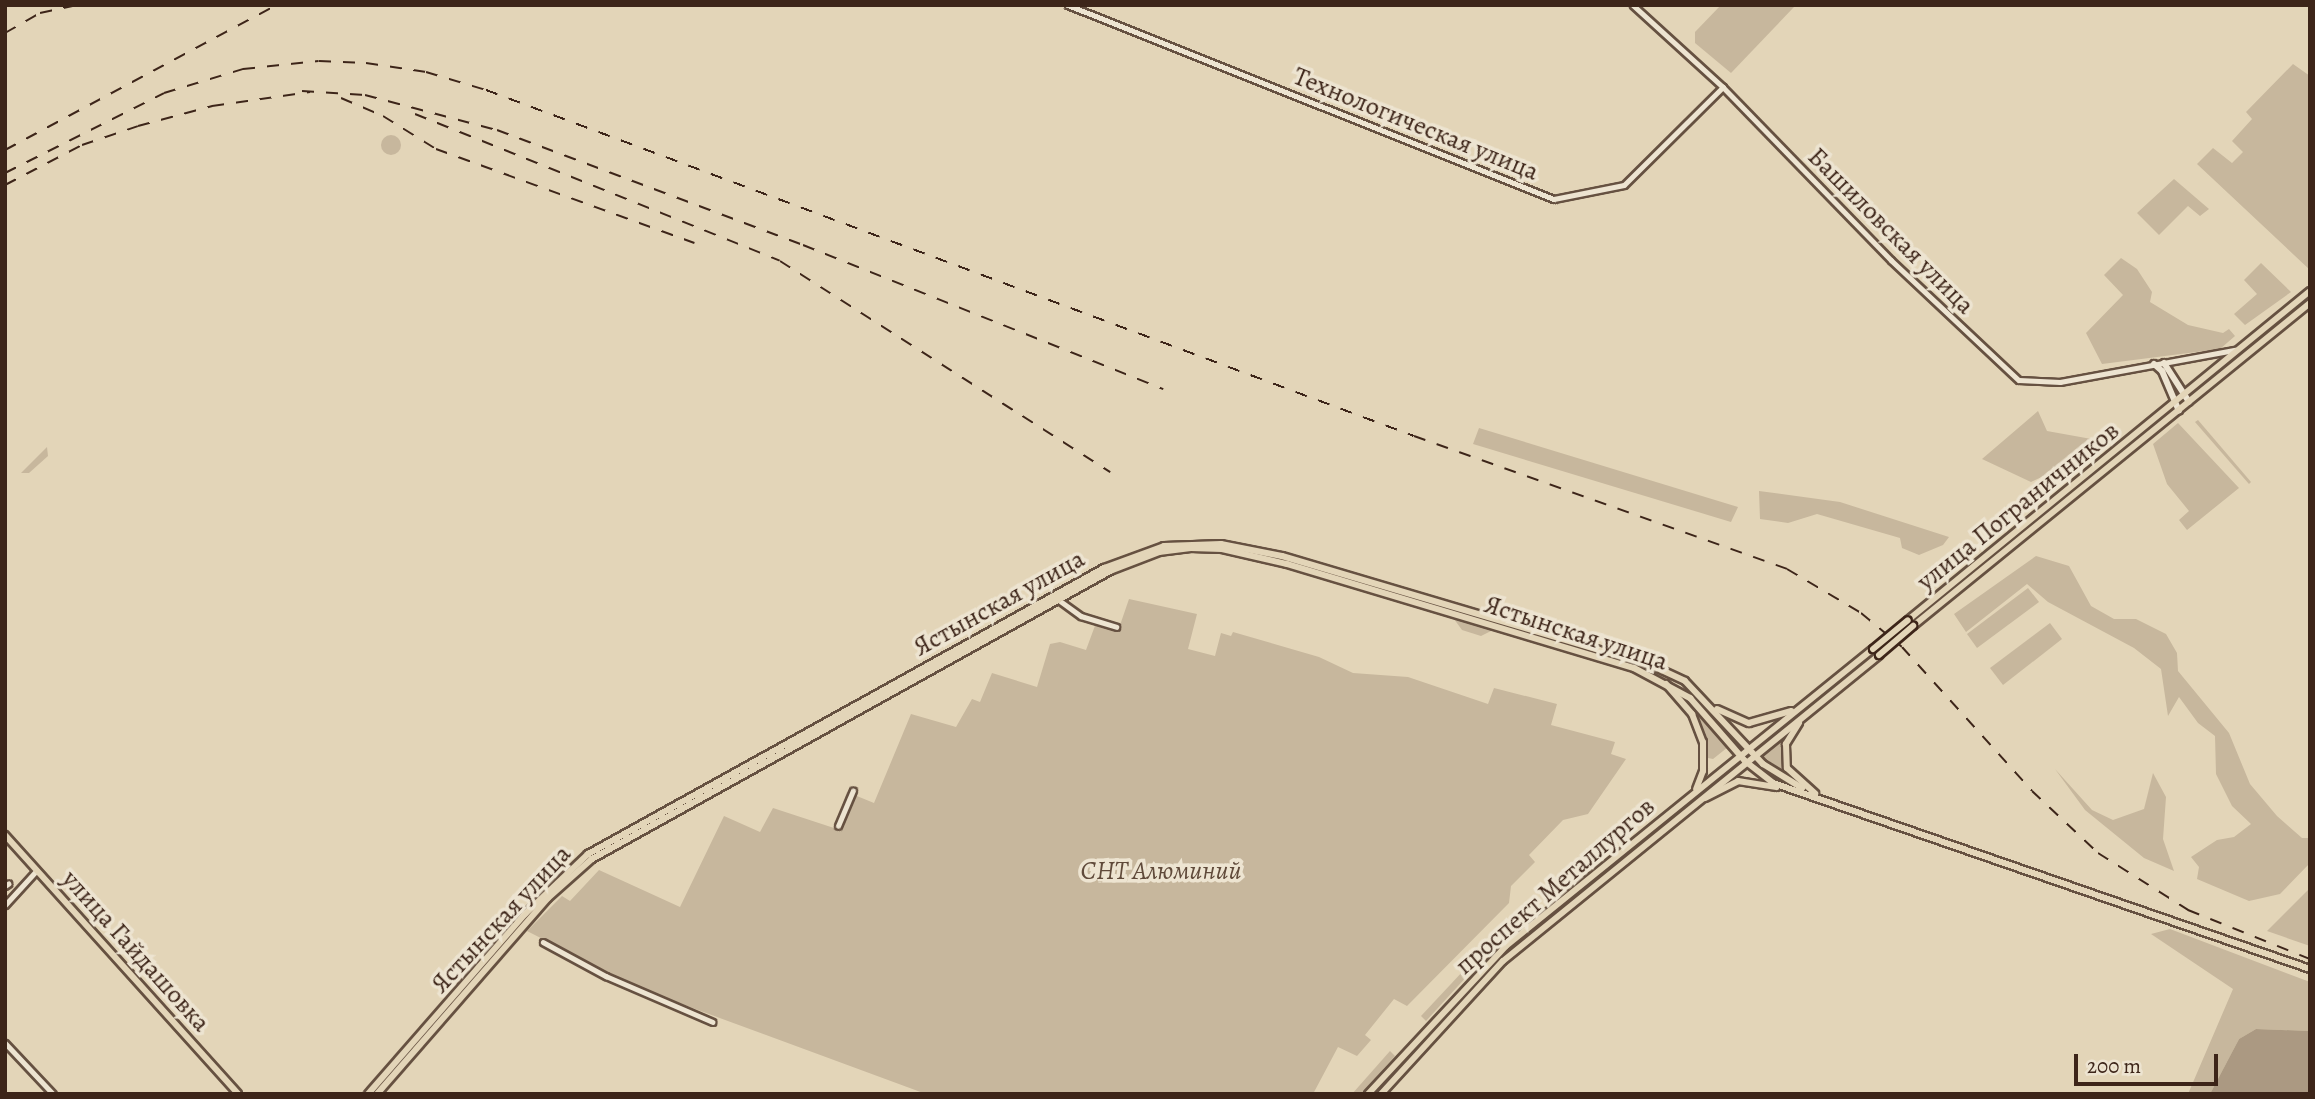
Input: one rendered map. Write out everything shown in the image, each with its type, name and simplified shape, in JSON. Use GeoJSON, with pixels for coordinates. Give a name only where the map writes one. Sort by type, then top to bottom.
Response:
{"type":"FeatureCollection","features":[{"type":"Feature","properties":{"kind":"main road","name":"улица Пограничников"},"geometry":{"type":"LineString","coordinates":[[1754,755],[1803,716],[1908,620],[2310,291]]}},
{"type":"Feature","properties":{"kind":"main road","name":"улица Пограничников"},"geometry":{"type":"LineString","coordinates":[[1748,749],[1802,706],[1913,626],[2310,303]]}},
{"type":"Feature","properties":{"kind":"main road"},"geometry":{"type":"LineString","coordinates":[[2164,363],[2189,402]]}},
{"type":"Feature","properties":{"kind":"main road"},"geometry":{"type":"LineString","coordinates":[[2154,364],[2162,371],[2179,411]]}},
{"type":"Feature","properties":{"kind":"main road","name":"Ястынская улица"},"geometry":{"type":"LineString","coordinates":[[368,1094],[534,904],[596,849],[1104,568],[1158,547],[1221,544],[1282,556],[1653,666],[1685,681],[1775,774],[1820,796]]}},
{"type":"Feature","properties":{"kind":"main road","name":"Ястынская улица"},"geometry":{"type":"LineString","coordinates":[[377,1094],[548,898],[592,859],[1059,600],[1143,557],[1171,550],[1222,550],[1340,578],[1653,675],[1690,698],[1745,761],[1773,783],[1820,796]]}},
{"type":"Feature","properties":{"kind":"main road"},"geometry":{"type":"LineString","coordinates":[[1653,675],[1685,704],[1699,730],[1703,771],[1692,794]]}},
{"type":"Feature","properties":{"kind":"main road"},"geometry":{"type":"LineString","coordinates":[[1708,702],[1726,716],[1749,723],[1772,720],[1802,706]]}},
{"type":"Feature","properties":{"kind":"main road"},"geometry":{"type":"LineString","coordinates":[[1803,716],[1786,744],[1787,768],[1820,796]]}},
{"type":"Feature","properties":{"kind":"main road","name":"проспект Металлургов"},"geometry":{"type":"LineString","coordinates":[[1368,1094],[1506,946],[1748,749]]}},
{"type":"Feature","properties":{"kind":"main road","name":"проспект Металлургов"},"geometry":{"type":"LineString","coordinates":[[1381,1094],[1503,961],[1754,755]]}},
{"type":"Feature","properties":{"kind":"main road"},"geometry":{"type":"LineString","coordinates":[[1698,801],[1746,781],[1820,796],[2310,968]]}},
{"type":"Feature","properties":{"kind":"main road","name":"улица Гайдашовка"},"geometry":{"type":"LineString","coordinates":[[5,835],[238,1094]]}},
{"type":"Feature","properties":{"kind":"street","name":"Технологическая улица"},"geometry":{"type":"LineString","coordinates":[[1068,5],[1554,199],[1624,185],[1642,173],[1723,87]]}},
{"type":"Feature","properties":{"kind":"street","name":"Башиловская улица"},"geometry":{"type":"LineString","coordinates":[[1633,5],[1723,87],[1891,260],[2019,380],[2042,384],[2238,350]]}},
{"type":"Feature","properties":{"kind":"street"},"geometry":{"type":"LineString","coordinates":[[1059,600],[1081,616],[1116,627]]}},
{"type":"Feature","properties":{"kind":"street"},"geometry":{"type":"LineString","coordinates":[[838,826],[853,791]]}},
{"type":"Feature","properties":{"kind":"street"},"geometry":{"type":"LineString","coordinates":[[5,905],[37,870]]}},
{"type":"Feature","properties":{"kind":"street"},"geometry":{"type":"LineString","coordinates":[[543,942],[606,976],[713,1022]]}},
{"type":"Feature","properties":{"kind":"street"},"geometry":{"type":"LineString","coordinates":[[5,1043],[53,1094]]}},
{"type":"Feature","properties":{"kind":"green space"},"geometry":{"type":"Polygon","coordinates":[[[1721,5],[1794,7],[1731,73],[1695,43],[1695,32],[1721,5]]]}},
{"type":"Feature","properties":{"kind":"green space"},"geometry":{"type":"Polygon","coordinates":[[[2293,64],[2310,76],[2310,270],[2197,164],[2213,148],[2232,163],[2243,152],[2232,141],[2252,119],[2246,112],[2293,64]]]}},
{"type":"Feature","properties":{"kind":"green space"},"geometry":{"type":"Polygon","coordinates":[[[391,135],[398,138],[401,145],[398,152],[391,155],[384,152],[381,145],[384,138],[391,135]]]}},
{"type":"Feature","properties":{"kind":"green space"},"geometry":{"type":"Polygon","coordinates":[[[2174,179],[2209,209],[2200,216],[2188,206],[2159,235],[2137,213],[2174,179]]]}},
{"type":"Feature","properties":{"kind":"green space"},"geometry":{"type":"Polygon","coordinates":[[[2121,258],[2137,269],[2152,292],[2150,302],[2188,325],[2223,333],[2229,329],[2235,336],[2220,349],[2102,364],[2086,333],[2123,295],[2104,275],[2121,258]]]}},
{"type":"Feature","properties":{"kind":"green space"},"geometry":{"type":"Polygon","coordinates":[[[2261,263],[2291,292],[2245,325],[2234,314],[2257,294],[2244,280],[2261,263]]]}},
{"type":"Feature","properties":{"kind":"green space"},"geometry":{"type":"Polygon","coordinates":[[[2038,411],[2047,431],[2097,440],[2104,436],[2112,444],[2031,482],[1982,459],[2038,411]]]}},
{"type":"Feature","properties":{"kind":"green space"},"geometry":{"type":"Polygon","coordinates":[[[2198,420],[2251,482],[2249,484],[2195,422],[2198,420]]]}},
{"type":"Feature","properties":{"kind":"green space"},"geometry":{"type":"Polygon","coordinates":[[[2178,423],[2239,488],[2187,530],[2179,520],[2189,511],[2167,484],[2153,444],[2178,423]]]}},
{"type":"Feature","properties":{"kind":"green space"},"geometry":{"type":"Polygon","coordinates":[[[1479,428],[1738,507],[1731,522],[1473,444],[1479,428]]]}},
{"type":"Feature","properties":{"kind":"green space"},"geometry":{"type":"Polygon","coordinates":[[[47,447],[48,456],[29,473],[21,473],[47,447]]]}},
{"type":"Feature","properties":{"kind":"green space"},"geometry":{"type":"Polygon","coordinates":[[[1759,491],[1840,502],[1949,537],[1943,545],[1919,555],[1902,548],[1900,538],[1817,514],[1788,523],[1760,519],[1759,491]]]}},
{"type":"Feature","properties":{"kind":"green space"},"geometry":{"type":"Polygon","coordinates":[[[2036,556],[2069,566],[2091,606],[2114,619],[2136,619],[2166,634],[2177,653],[2178,671],[2229,733],[2250,784],[2277,816],[2302,838],[2310,838],[2310,863],[2280,894],[2249,901],[2197,879],[2199,867],[2191,857],[2217,840],[2234,837],[2251,824],[2232,806],[2216,774],[2215,736],[2198,723],[2179,697],[2168,716],[2161,669],[2134,648],[2048,602],[2027,584],[1966,632],[1954,614],[2036,556]]]}},
{"type":"Feature","properties":{"kind":"green space"},"geometry":{"type":"Polygon","coordinates":[[[2028,588],[2039,602],[1977,648],[1967,634],[2028,588]]]}},
{"type":"Feature","properties":{"kind":"green space","name":"СНТ Алюминий"},"geometry":{"type":"Polygon","coordinates":[[[1129,599],[1197,614],[1188,649],[1215,656],[1221,633],[1231,636],[1233,632],[1319,657],[1353,673],[1408,677],[1488,704],[1494,688],[1557,704],[1551,725],[1615,742],[1611,754],[1626,759],[1588,814],[1563,820],[1529,855],[1535,862],[1511,886],[1509,903],[1407,1006],[1394,999],[1365,1035],[1371,1040],[1357,1056],[1338,1047],[1313,1094],[926,1094],[641,989],[527,931],[562,896],[570,901],[599,870],[680,907],[724,816],[760,832],[773,808],[834,828],[847,792],[874,803],[911,714],[956,727],[972,699],[980,702],[992,673],[1037,687],[1050,644],[1060,642],[1086,650],[1096,623],[1118,631],[1129,599]]]}},
{"type":"Feature","properties":{"kind":"green space"},"geometry":{"type":"Polygon","coordinates":[[[1454,619],[1493,630],[1481,636],[1462,630],[1454,619]]]}},
{"type":"Feature","properties":{"kind":"green space"},"geometry":{"type":"Polygon","coordinates":[[[2050,623],[2062,639],[2003,685],[1990,668],[2050,623]]]}},
{"type":"Feature","properties":{"kind":"green space"},"geometry":{"type":"Polygon","coordinates":[[[1690,704],[1728,747],[1713,759],[1708,758],[1703,730],[1690,704]]]}},
{"type":"Feature","properties":{"kind":"green space"},"geometry":{"type":"Polygon","coordinates":[[[1786,736],[1782,753],[1784,772],[1762,756],[1786,736]]]}},
{"type":"Feature","properties":{"kind":"green space"},"geometry":{"type":"Polygon","coordinates":[[[2055,769],[2092,810],[2113,820],[2144,809],[2153,773],[2166,797],[2163,839],[2174,871],[2144,858],[2085,810],[2055,769]]]}},
{"type":"Feature","properties":{"kind":"green space"},"geometry":{"type":"Polygon","coordinates":[[[2310,888],[2310,946],[2267,931],[2310,888]]]}},
{"type":"Feature","properties":{"kind":"green space"},"geometry":{"type":"Polygon","coordinates":[[[2170,929],[2310,982],[2310,1031],[2256,1029],[2239,1039],[2210,1094],[2188,1094],[2233,989],[2151,934],[2170,929]]]}},
{"type":"Feature","properties":{"kind":"green space"},"geometry":{"type":"Polygon","coordinates":[[[1464,970],[1469,974],[1426,1021],[1421,1016],[1464,970]]]}},
{"type":"Feature","properties":{"kind":"green space"},"geometry":{"type":"Polygon","coordinates":[[[1390,1051],[1395,1056],[1361,1094],[1352,1094],[1390,1051]]]}},
{"type":"Feature","properties":{"kind":"shaded area"},"geometry":{"type":"Polygon","coordinates":[[[2256,1029],[2310,1031],[2310,1094],[2210,1094],[2239,1039],[2256,1029]]]}},
{"type":"Feature","properties":{"kind":"railway"},"geometry":{"type":"LineString","coordinates":[[5,33],[40,13],[77,5]]}},
{"type":"Feature","properties":{"kind":"railway"},"geometry":{"type":"LineString","coordinates":[[5,150],[277,5]]}},
{"type":"Feature","properties":{"kind":"railway"},"geometry":{"type":"LineString","coordinates":[[5,173],[164,93],[243,69],[319,61],[366,63],[426,72],[486,90],[1414,436],[1787,569],[1861,613],[1902,647],[2032,791],[2098,853],[2188,910],[2310,959]]}},
{"type":"Feature","properties":{"kind":"railway"},"geometry":{"type":"LineString","coordinates":[[302,91],[365,95],[497,130],[803,245],[1163,389]]}},
{"type":"Feature","properties":{"kind":"railway"},"geometry":{"type":"LineString","coordinates":[[5,185],[82,145],[138,126],[212,106],[310,92]]}},
{"type":"Feature","properties":{"kind":"railway"},"geometry":{"type":"LineString","coordinates":[[341,98],[383,116],[436,149],[694,243]]}},
{"type":"Feature","properties":{"kind":"railway"},"geometry":{"type":"LineString","coordinates":[[415,114],[780,261],[1110,472]]}}]}
